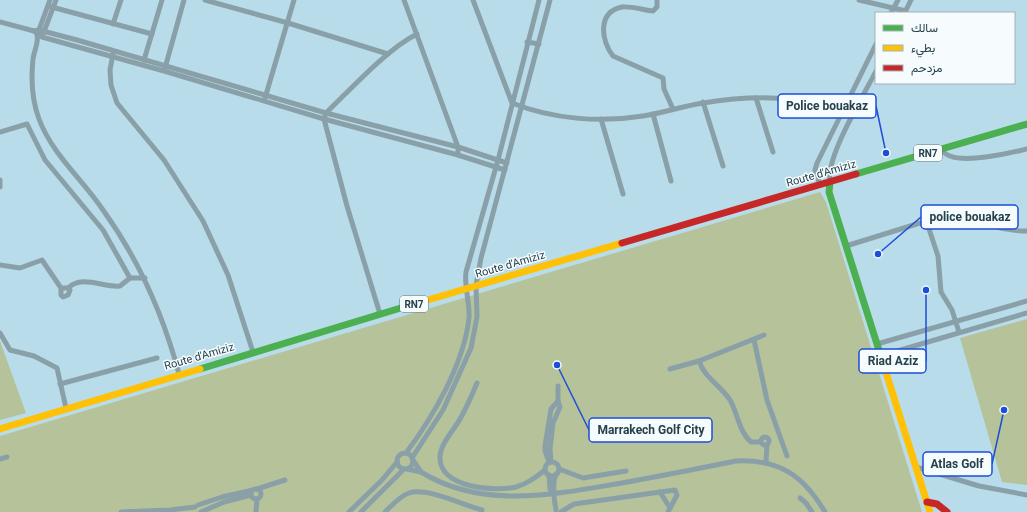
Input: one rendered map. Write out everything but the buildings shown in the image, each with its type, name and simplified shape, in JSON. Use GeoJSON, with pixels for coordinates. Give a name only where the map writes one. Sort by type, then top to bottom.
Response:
{"type":"FeatureCollection","features":[{"type":"Feature","properties":{"kind":"main road","name":"Route d'Amiziz"},"geometry":{"type":"LineString","coordinates":[[0,429],[467,288],[1027,124]]}},
{"type":"Feature","properties":{"kind":"main road"},"geometry":{"type":"LineString","coordinates":[[830,182],[829,192],[930,512]]}},
{"type":"Feature","properties":{"kind":"main road"},"geometry":{"type":"LineString","coordinates":[[820,185],[829,192]]}},
{"type":"Feature","properties":{"kind":"main road"},"geometry":{"type":"LineString","coordinates":[[927,502],[937,504],[947,512]]}},
{"type":"Feature","properties":{"kind":"street"},"geometry":{"type":"LineString","coordinates":[[50,0],[33,59],[32,79],[36,106],[45,134],[59,155],[107,214],[145,278],[162,319],[179,374]]}},
{"type":"Feature","properties":{"kind":"street"},"geometry":{"type":"LineString","coordinates":[[39,34],[54,8],[56,0]]}},
{"type":"Feature","properties":{"kind":"street"},"geometry":{"type":"LineString","coordinates":[[113,24],[121,0]]}},
{"type":"Feature","properties":{"kind":"street"},"geometry":{"type":"LineString","coordinates":[[144,60],[162,0]]}},
{"type":"Feature","properties":{"kind":"street"},"geometry":{"type":"LineString","coordinates":[[165,68],[184,0]]}},
{"type":"Feature","properties":{"kind":"street"},"geometry":{"type":"LineString","coordinates":[[205,0],[288,23],[388,54]]}},
{"type":"Feature","properties":{"kind":"street"},"geometry":{"type":"LineString","coordinates":[[264,101],[294,0]]}},
{"type":"Feature","properties":{"kind":"street"},"geometry":{"type":"LineString","coordinates":[[404,0],[458,147],[458,155]]}},
{"type":"Feature","properties":{"kind":"street"},"geometry":{"type":"LineString","coordinates":[[473,0],[512,103],[522,107],[566,117],[601,119],[653,114],[704,102],[756,98],[782,97],[844,108]]}},
{"type":"Feature","properties":{"kind":"street"},"geometry":{"type":"LineString","coordinates":[[349,512],[382,480],[397,462],[398,457],[406,453],[429,418],[458,359],[469,318],[466,272],[496,168],[527,42],[539,0]]}},
{"type":"Feature","properties":{"kind":"street"},"geometry":{"type":"LineString","coordinates":[[360,512],[405,469],[411,466],[412,459],[440,416],[465,363],[475,332],[477,317],[476,286],[481,258],[550,0]]}},
{"type":"Feature","properties":{"kind":"street"},"geometry":{"type":"LineString","coordinates":[[657,0],[657,8],[653,11],[624,7],[614,10],[605,19],[603,33],[608,49],[613,56],[663,78],[664,89],[673,109]]}},
{"type":"Feature","properties":{"kind":"street"},"geometry":{"type":"LineString","coordinates":[[859,0],[905,12],[911,0]]}},
{"type":"Feature","properties":{"kind":"street"},"geometry":{"type":"LineString","coordinates":[[893,10],[898,0]]}},
{"type":"Feature","properties":{"kind":"street"},"geometry":{"type":"LineString","coordinates":[[48,6],[152,34]]}},
{"type":"Feature","properties":{"kind":"street"},"geometry":{"type":"LineString","coordinates":[[0,22],[39,34],[266,95],[326,113],[458,147],[507,163]]}},
{"type":"Feature","properties":{"kind":"street"},"geometry":{"type":"LineString","coordinates":[[380,314],[347,206],[324,120],[326,113],[388,54],[401,43],[417,34]]}},
{"type":"Feature","properties":{"kind":"street"},"geometry":{"type":"LineString","coordinates":[[527,42],[539,44]]}},
{"type":"Feature","properties":{"kind":"street"},"geometry":{"type":"LineString","coordinates":[[820,185],[815,170],[817,163],[875,46]]}},
{"type":"Feature","properties":{"kind":"street"},"geometry":{"type":"LineString","coordinates":[[113,54],[144,60],[324,120],[458,155],[505,170]]}},
{"type":"Feature","properties":{"kind":"street"},"geometry":{"type":"LineString","coordinates":[[113,54],[110,70],[111,85],[117,103],[164,160],[204,222],[228,274],[253,352]]}},
{"type":"Feature","properties":{"kind":"street"},"geometry":{"type":"LineString","coordinates":[[830,182],[829,168],[835,153],[875,73]]}},
{"type":"Feature","properties":{"kind":"street"},"geometry":{"type":"LineString","coordinates":[[756,98],[773,152]]}},
{"type":"Feature","properties":{"kind":"street"},"geometry":{"type":"LineString","coordinates":[[704,102],[723,166]]}},
{"type":"Feature","properties":{"kind":"street"},"geometry":{"type":"LineString","coordinates":[[653,114],[671,180]]}},
{"type":"Feature","properties":{"kind":"street"},"geometry":{"type":"LineString","coordinates":[[601,119],[623,194]]}},
{"type":"Feature","properties":{"kind":"street"},"geometry":{"type":"LineString","coordinates":[[0,132],[28,124],[45,160],[103,230],[130,278]]}},
{"type":"Feature","properties":{"kind":"street"},"geometry":{"type":"LineString","coordinates":[[940,150],[951,156],[961,158],[986,156],[1027,149]]}},
{"type":"Feature","properties":{"kind":"street"},"geometry":{"type":"LineString","coordinates":[[0,180],[0,187]]}},
{"type":"Feature","properties":{"kind":"street"},"geometry":{"type":"LineString","coordinates":[[846,246],[920,223],[925,224],[960,214],[976,222],[1014,231],[1027,231]]}},
{"type":"Feature","properties":{"kind":"street"},"geometry":{"type":"LineString","coordinates":[[925,224],[929,229],[938,256],[941,292],[945,301],[952,310],[959,332]]}},
{"type":"Feature","properties":{"kind":"street"},"geometry":{"type":"LineString","coordinates":[[0,265],[20,268],[42,260],[61,288]]}},
{"type":"Feature","properties":{"kind":"street"},"geometry":{"type":"LineString","coordinates":[[61,288],[59,293],[63,297],[68,296],[68,288],[72,284],[82,282],[120,286],[130,278],[145,278]]}},
{"type":"Feature","properties":{"kind":"street"},"geometry":{"type":"LineString","coordinates":[[61,288],[66,286],[68,288]]}},
{"type":"Feature","properties":{"kind":"street"},"geometry":{"type":"LineString","coordinates":[[877,344],[1027,300]]}},
{"type":"Feature","properties":{"kind":"street"},"geometry":{"type":"LineString","coordinates":[[880,356],[1027,312]]}},
{"type":"Feature","properties":{"kind":"street"},"geometry":{"type":"LineString","coordinates":[[0,333],[10,350],[34,356],[57,368],[66,408]]}},
{"type":"Feature","properties":{"kind":"street"},"geometry":{"type":"LineString","coordinates":[[670,369],[699,361],[764,335]]}},
{"type":"Feature","properties":{"kind":"street"},"geometry":{"type":"LineString","coordinates":[[754,340],[767,400],[787,456]]}},
{"type":"Feature","properties":{"kind":"street"},"geometry":{"type":"LineString","coordinates":[[60,384],[157,358]]}},
{"type":"Feature","properties":{"kind":"street"},"geometry":{"type":"LineString","coordinates":[[699,361],[701,367],[730,400],[746,437],[751,442],[764,443],[779,436]]}},
{"type":"Feature","properties":{"kind":"street"},"geometry":{"type":"LineString","coordinates":[[477,383],[460,419],[442,448],[440,460],[445,471],[460,482],[497,489],[524,484],[545,470],[546,465],[550,462],[553,424],[560,407],[558,401],[558,386]]}},
{"type":"Feature","properties":{"kind":"street"},"geometry":{"type":"LineString","coordinates":[[764,443],[766,462]]}},
{"type":"Feature","properties":{"kind":"street"},"geometry":{"type":"LineString","coordinates":[[406,453],[421,472]]}},
{"type":"Feature","properties":{"kind":"street"},"geometry":{"type":"LineString","coordinates":[[0,459],[7,457]]}},
{"type":"Feature","properties":{"kind":"street"},"geometry":{"type":"LineString","coordinates":[[397,462],[399,466],[405,469],[421,472],[448,487],[480,494],[504,496],[554,494],[649,478],[736,461],[766,462],[784,469],[807,486],[824,512]]}},
{"type":"Feature","properties":{"kind":"street"},"geometry":{"type":"LineString","coordinates":[[550,462],[558,465],[558,472],[554,479],[554,494],[558,511],[574,504],[677,491],[677,496],[669,510]]}},
{"type":"Feature","properties":{"kind":"street"},"geometry":{"type":"LineString","coordinates":[[916,467],[979,486],[1027,495]]}},
{"type":"Feature","properties":{"kind":"street"},"geometry":{"type":"LineString","coordinates":[[545,470],[550,475],[550,489],[554,494]]}},
{"type":"Feature","properties":{"kind":"street"},"geometry":{"type":"LineString","coordinates":[[550,475],[558,472],[584,478],[626,471]]}},
{"type":"Feature","properties":{"kind":"street"},"geometry":{"type":"LineString","coordinates":[[121,512],[146,512],[202,508],[201,512],[285,480]]}},
{"type":"Feature","properties":{"kind":"street"},"geometry":{"type":"LineString","coordinates":[[254,492],[257,499]]}},
{"type":"Feature","properties":{"kind":"street"},"geometry":{"type":"LineString","coordinates":[[196,508],[222,497],[254,492],[260,493],[257,499],[256,512]]}},
{"type":"Feature","properties":{"kind":"street"},"geometry":{"type":"LineString","coordinates":[[385,512],[403,495],[415,492],[431,494],[482,510]]}},
{"type":"Feature","properties":{"kind":"street"},"geometry":{"type":"LineString","coordinates":[[660,492],[669,510]]}},
{"type":"Feature","properties":{"kind":"street"},"geometry":{"type":"LineString","coordinates":[[800,498],[806,503],[812,512]]}},
{"type":"Feature","properties":{"kind":"shaded area"},"geometry":{"type":"Polygon","coordinates":[[[820,192],[826,202],[922,512],[0,512],[0,436],[820,192]]]}},
{"type":"Feature","properties":{"kind":"shaded area"},"geometry":{"type":"Polygon","coordinates":[[[1027,319],[1027,485],[1002,482],[960,338],[1027,319]]]}},
{"type":"Feature","properties":{"kind":"shaded area"},"geometry":{"type":"Polygon","coordinates":[[[0,341],[26,413],[0,420],[0,341]]]}},
{"type":"Feature","properties":{"kind":"shaded area"},"geometry":{"type":"Polygon","coordinates":[[[602,421],[610,431],[607,437],[598,441],[588,435],[593,422],[602,421]]]}},
{"type":"Feature","properties":{"kind":"traffic: fast"},"geometry":{"type":"LineString","coordinates":[[856,174],[1027,124]]}},
{"type":"Feature","properties":{"kind":"traffic: fast"},"geometry":{"type":"LineString","coordinates":[[830,182],[829,192],[883,363]]}},
{"type":"Feature","properties":{"kind":"traffic: fast"},"geometry":{"type":"LineString","coordinates":[[200,369],[404,307]]}},
{"type":"Feature","properties":{"kind":"traffic: slow"},"geometry":{"type":"LineString","coordinates":[[404,307],[622,243]]}},
{"type":"Feature","properties":{"kind":"traffic: slow"},"geometry":{"type":"LineString","coordinates":[[883,363],[930,512]]}},
{"type":"Feature","properties":{"kind":"traffic: slow"},"geometry":{"type":"LineString","coordinates":[[0,429],[200,369]]}},
{"type":"Feature","properties":{"kind":"traffic: jam"},"geometry":{"type":"LineString","coordinates":[[622,243],[856,174]]}},
{"type":"Feature","properties":{"kind":"traffic: jam"},"geometry":{"type":"LineString","coordinates":[[927,502],[937,504],[947,512]]}},
{"type":"Feature","properties":{"kind":"place","name":"Police bouakaz"},"geometry":{"type":"Point","coordinates":[886,153]}},
{"type":"Feature","properties":{"kind":"place","name":"police bouakaz"},"geometry":{"type":"Point","coordinates":[878,254]}},
{"type":"Feature","properties":{"kind":"place","name":"Riad Aziz"},"geometry":{"type":"Point","coordinates":[926,290]}},
{"type":"Feature","properties":{"kind":"place","name":"Marrakech Golf City"},"geometry":{"type":"Point","coordinates":[557,365]}},
{"type":"Feature","properties":{"kind":"place","name":"Atlas Golf"},"geometry":{"type":"Point","coordinates":[1004,410]}}]}
